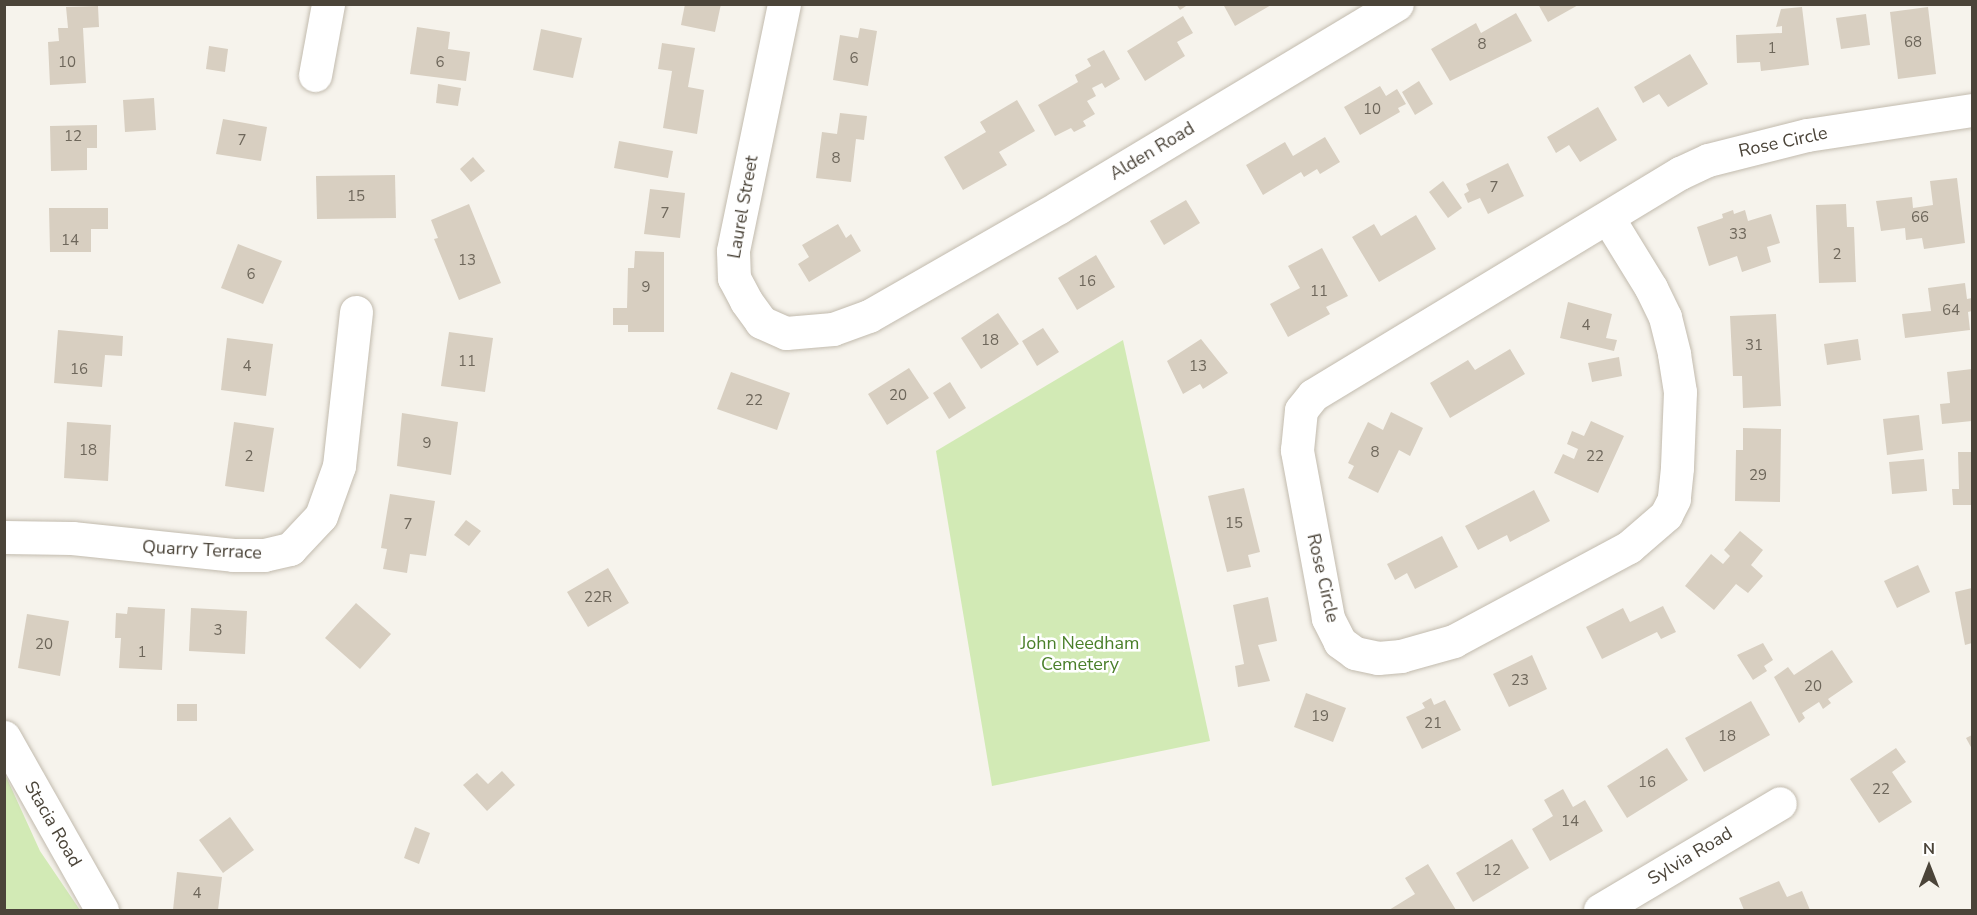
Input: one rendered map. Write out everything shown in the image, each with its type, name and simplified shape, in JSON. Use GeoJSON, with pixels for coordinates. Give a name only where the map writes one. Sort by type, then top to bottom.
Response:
{"type":"FeatureCollection","features":[{"type":"Feature","properties":{"kind":"street"},"geometry":{"type":"LineString","coordinates":[[315,75],[328,4]]}},
{"type":"Feature","properties":{"kind":"street","name":"Laurel Street"},"geometry":{"type":"LineString","coordinates":[[784,4],[733,251],[734,278],[761,322],[786,333],[833,329],[869,316],[906,294]]}},
{"type":"Feature","properties":{"kind":"street","name":"Alden Road"},"geometry":{"type":"LineString","coordinates":[[906,294],[1059,207],[1397,4]]}},
{"type":"Feature","properties":{"kind":"street","name":"Rose Circle"},"geometry":{"type":"LineString","coordinates":[[1608,218],[1651,288],[1665,317],[1674,354],[1680,392],[1678,446],[1674,499],[1666,515],[1629,547],[1454,641],[1401,656],[1378,658],[1355,653],[1340,642],[1328,618],[1297,450],[1301,410],[1313,395],[1340,376],[1680,173],[1708,160],[1763,144],[1972,110]]}},
{"type":"Feature","properties":{"kind":"street","name":"Quarry Terrace"},"geometry":{"type":"LineString","coordinates":[[4,537],[72,538],[233,555],[264,555],[290,549],[321,516],[339,466],[356,312]]}},
{"type":"Feature","properties":{"kind":"street","name":"Stacia Road"},"geometry":{"type":"LineString","coordinates":[[4,737],[102,910]]}},
{"type":"Feature","properties":{"kind":"street","name":"Sylvia Road"},"geometry":{"type":"LineString","coordinates":[[1600,910],[1780,803]]}},
{"type":"Feature","properties":{"kind":"green space","name":"John Needham Cemetery"},"geometry":{"type":"Polygon","coordinates":[[[1123,340],[1210,741],[992,786],[936,451],[1123,340]]]}},
{"type":"Feature","properties":{"kind":"green space"},"geometry":{"type":"Polygon","coordinates":[[[4,772],[40,851],[80,910],[5,910],[4,772]]]}},
{"type":"Feature","properties":{"kind":"building"},"geometry":{"type":"Polygon","coordinates":[[[685,4],[721,4],[715,32],[681,25],[685,4]]]}},
{"type":"Feature","properties":{"kind":"building"},"geometry":{"type":"Polygon","coordinates":[[[1176,4],[1189,4],[1180,10],[1176,4]]]}},
{"type":"Feature","properties":{"kind":"building"},"geometry":{"type":"Polygon","coordinates":[[[1223,4],[1273,4],[1235,26],[1223,4]]]}},
{"type":"Feature","properties":{"kind":"building"},"geometry":{"type":"Polygon","coordinates":[[[1538,4],[1580,4],[1548,22],[1538,4]]]}},
{"type":"Feature","properties":{"kind":"building"},"geometry":{"type":"Polygon","coordinates":[[[98,6],[99,27],[83,28],[86,83],[50,85],[48,42],[59,41],[58,28],[68,28],[66,7],[98,6]]]}},
{"type":"Feature","properties":{"kind":"building"},"geometry":{"type":"Polygon","coordinates":[[[1802,7],[1809,65],[1761,71],[1760,62],[1737,63],[1736,35],[1782,33],[1782,26],[1776,27],[1781,9],[1802,7]]]}},
{"type":"Feature","properties":{"kind":"building"},"geometry":{"type":"Polygon","coordinates":[[[1928,7],[1936,74],[1898,79],[1890,12],[1928,7]]]}},
{"type":"Feature","properties":{"kind":"building"},"geometry":{"type":"Polygon","coordinates":[[[1516,13],[1532,41],[1450,81],[1431,49],[1476,23],[1481,33],[1516,13]]]}},
{"type":"Feature","properties":{"kind":"building"},"geometry":{"type":"Polygon","coordinates":[[[1866,14],[1870,45],[1841,49],[1836,18],[1866,14]]]}},
{"type":"Feature","properties":{"kind":"building"},"geometry":{"type":"Polygon","coordinates":[[[1183,16],[1193,33],[1177,42],[1185,56],[1145,81],[1127,51],[1183,16]]]}},
{"type":"Feature","properties":{"kind":"building"},"geometry":{"type":"Polygon","coordinates":[[[417,27],[450,32],[448,49],[470,52],[466,81],[410,74],[417,27]]]}},
{"type":"Feature","properties":{"kind":"building"},"geometry":{"type":"Polygon","coordinates":[[[860,28],[877,31],[868,86],[833,80],[840,35],[858,38],[860,28]]]}},
{"type":"Feature","properties":{"kind":"building"},"geometry":{"type":"Polygon","coordinates":[[[541,29],[582,38],[573,78],[533,70],[541,29]]]}},
{"type":"Feature","properties":{"kind":"building"},"geometry":{"type":"Polygon","coordinates":[[[662,43],[695,48],[688,87],[704,90],[697,134],[663,128],[672,71],[658,69],[662,43]]]}},
{"type":"Feature","properties":{"kind":"building"},"geometry":{"type":"Polygon","coordinates":[[[209,46],[228,49],[225,72],[206,69],[209,46]]]}},
{"type":"Feature","properties":{"kind":"building"},"geometry":{"type":"Polygon","coordinates":[[[1104,50],[1120,79],[1105,88],[1102,83],[1092,88],[1096,96],[1087,101],[1095,114],[1083,121],[1086,126],[1074,132],[1071,128],[1055,136],[1038,105],[1078,82],[1075,75],[1091,66],[1087,59],[1104,50]]]}},
{"type":"Feature","properties":{"kind":"building"},"geometry":{"type":"Polygon","coordinates":[[[1690,54],[1708,84],[1668,107],[1659,94],[1643,103],[1634,87],[1690,54]]]}},
{"type":"Feature","properties":{"kind":"building"},"geometry":{"type":"Polygon","coordinates":[[[1419,81],[1433,104],[1415,115],[1402,92],[1419,81]]]}},
{"type":"Feature","properties":{"kind":"building"},"geometry":{"type":"Polygon","coordinates":[[[438,84],[461,88],[458,106],[436,103],[438,84]]]}},
{"type":"Feature","properties":{"kind":"building"},"geometry":{"type":"Polygon","coordinates":[[[1380,86],[1386,96],[1397,89],[1406,104],[1398,108],[1400,112],[1360,135],[1344,107],[1380,86]]]}},
{"type":"Feature","properties":{"kind":"building"},"geometry":{"type":"Polygon","coordinates":[[[154,98],[156,130],[125,132],[123,100],[154,98]]]}},
{"type":"Feature","properties":{"kind":"building"},"geometry":{"type":"Polygon","coordinates":[[[1017,100],[1035,131],[999,152],[1007,165],[963,190],[944,157],[986,132],[980,122],[1017,100]]]}},
{"type":"Feature","properties":{"kind":"building"},"geometry":{"type":"Polygon","coordinates":[[[1598,107],[1617,140],[1580,162],[1569,145],[1556,153],[1547,137],[1598,107]]]}},
{"type":"Feature","properties":{"kind":"building"},"geometry":{"type":"Polygon","coordinates":[[[840,113],[867,116],[864,140],[856,139],[851,182],[816,178],[822,132],[837,134],[840,113]]]}},
{"type":"Feature","properties":{"kind":"building"},"geometry":{"type":"Polygon","coordinates":[[[223,119],[267,127],[261,161],[216,154],[223,119]]]}},
{"type":"Feature","properties":{"kind":"building"},"geometry":{"type":"Polygon","coordinates":[[[97,125],[97,148],[87,148],[87,170],[51,171],[50,126],[97,125]]]}},
{"type":"Feature","properties":{"kind":"building"},"geometry":{"type":"Polygon","coordinates":[[[1325,137],[1340,162],[1320,174],[1317,169],[1304,177],[1301,172],[1263,195],[1246,165],[1285,142],[1293,156],[1325,137]]]}},
{"type":"Feature","properties":{"kind":"building"},"geometry":{"type":"Polygon","coordinates":[[[619,141],[673,151],[668,178],[614,168],[619,141]]]}},
{"type":"Feature","properties":{"kind":"building"},"geometry":{"type":"Polygon","coordinates":[[[473,157],[485,171],[471,182],[460,169],[473,157]]]}},
{"type":"Feature","properties":{"kind":"building"},"geometry":{"type":"Polygon","coordinates":[[[1508,163],[1524,196],[1488,214],[1480,198],[1468,203],[1464,194],[1469,191],[1466,184],[1508,163]]]}},
{"type":"Feature","properties":{"kind":"building"},"geometry":{"type":"Polygon","coordinates":[[[395,175],[396,218],[317,219],[316,176],[395,175]]]}},
{"type":"Feature","properties":{"kind":"building"},"geometry":{"type":"Polygon","coordinates":[[[1957,178],[1965,243],[1924,249],[1922,238],[1906,240],[1905,228],[1881,231],[1876,201],[1912,197],[1913,208],[1933,205],[1930,181],[1957,178]]]}},
{"type":"Feature","properties":{"kind":"building"},"geometry":{"type":"Polygon","coordinates":[[[1443,181],[1462,208],[1448,218],[1429,192],[1443,181]]]}},
{"type":"Feature","properties":{"kind":"building"},"geometry":{"type":"Polygon","coordinates":[[[650,189],[685,193],[680,238],[644,234],[650,189]]]}},
{"type":"Feature","properties":{"kind":"building"},"geometry":{"type":"Polygon","coordinates":[[[1186,200],[1200,223],[1164,245],[1150,221],[1186,200]]]}},
{"type":"Feature","properties":{"kind":"building"},"geometry":{"type":"Polygon","coordinates":[[[469,204],[501,283],[459,300],[434,239],[438,238],[431,220],[469,204]]]}},
{"type":"Feature","properties":{"kind":"building"},"geometry":{"type":"Polygon","coordinates":[[[1846,204],[1847,227],[1854,227],[1856,282],[1819,283],[1816,205],[1846,204]]]}},
{"type":"Feature","properties":{"kind":"building"},"geometry":{"type":"Polygon","coordinates":[[[49,208],[108,208],[108,229],[91,229],[91,252],[50,252],[49,208]]]}},
{"type":"Feature","properties":{"kind":"building"},"geometry":{"type":"Polygon","coordinates":[[[1733,210],[1734,214],[1745,210],[1748,221],[1771,214],[1780,243],[1767,247],[1771,262],[1742,272],[1737,256],[1709,266],[1697,227],[1723,218],[1722,214],[1733,210]]]}},
{"type":"Feature","properties":{"kind":"building"},"geometry":{"type":"Polygon","coordinates":[[[1416,215],[1436,249],[1379,282],[1352,237],[1374,224],[1381,236],[1416,215]]]}},
{"type":"Feature","properties":{"kind":"building"},"geometry":{"type":"Polygon","coordinates":[[[838,224],[846,238],[851,234],[861,251],[809,282],[798,264],[809,257],[802,245],[838,224]]]}},
{"type":"Feature","properties":{"kind":"building"},"geometry":{"type":"Polygon","coordinates":[[[238,244],[282,261],[263,304],[221,288],[238,244]]]}},
{"type":"Feature","properties":{"kind":"building"},"geometry":{"type":"Polygon","coordinates":[[[1322,248],[1348,296],[1326,307],[1330,314],[1288,337],[1270,304],[1300,288],[1288,266],[1322,248]]]}},
{"type":"Feature","properties":{"kind":"building"},"geometry":{"type":"Polygon","coordinates":[[[635,251],[664,252],[664,332],[628,332],[628,325],[613,325],[613,308],[627,308],[628,268],[634,268],[635,251]]]}},
{"type":"Feature","properties":{"kind":"building"},"geometry":{"type":"Polygon","coordinates":[[[1096,255],[1115,287],[1077,310],[1058,278],[1096,255]]]}},
{"type":"Feature","properties":{"kind":"building"},"geometry":{"type":"Polygon","coordinates":[[[1965,283],[1967,299],[1972,298],[1972,311],[1968,312],[1970,330],[1905,338],[1902,314],[1931,311],[1928,288],[1965,283]]]}},
{"type":"Feature","properties":{"kind":"building"},"geometry":{"type":"Polygon","coordinates":[[[1568,302],[1612,314],[1606,338],[1617,340],[1614,351],[1560,338],[1568,302]]]}},
{"type":"Feature","properties":{"kind":"building"},"geometry":{"type":"Polygon","coordinates":[[[998,313],[1019,344],[981,369],[961,338],[998,313]]]}},
{"type":"Feature","properties":{"kind":"building"},"geometry":{"type":"Polygon","coordinates":[[[1776,314],[1781,406],[1743,408],[1742,376],[1733,376],[1730,316],[1776,314]]]}},
{"type":"Feature","properties":{"kind":"building"},"geometry":{"type":"Polygon","coordinates":[[[1043,328],[1059,352],[1037,366],[1022,341],[1043,328]]]}},
{"type":"Feature","properties":{"kind":"building"},"geometry":{"type":"Polygon","coordinates":[[[58,330],[123,336],[122,356],[105,355],[102,387],[54,383],[58,330]]]}},
{"type":"Feature","properties":{"kind":"building"},"geometry":{"type":"Polygon","coordinates":[[[449,332],[493,338],[485,392],[441,386],[449,332]]]}},
{"type":"Feature","properties":{"kind":"building"},"geometry":{"type":"Polygon","coordinates":[[[227,338],[273,344],[266,396],[221,390],[227,338]]]}},
{"type":"Feature","properties":{"kind":"building"},"geometry":{"type":"Polygon","coordinates":[[[1201,339],[1228,373],[1203,389],[1200,384],[1183,394],[1167,361],[1201,339]]]}},
{"type":"Feature","properties":{"kind":"building"},"geometry":{"type":"Polygon","coordinates":[[[1858,339],[1861,360],[1827,365],[1824,344],[1858,339]]]}},
{"type":"Feature","properties":{"kind":"building"},"geometry":{"type":"Polygon","coordinates":[[[1510,349],[1525,374],[1450,418],[1430,383],[1468,360],[1475,370],[1510,349]]]}},
{"type":"Feature","properties":{"kind":"building"},"geometry":{"type":"Polygon","coordinates":[[[1619,357],[1622,376],[1592,382],[1588,363],[1619,357]]]}},
{"type":"Feature","properties":{"kind":"building"},"geometry":{"type":"Polygon","coordinates":[[[909,368],[929,398],[887,425],[868,394],[909,368]]]}},
{"type":"Feature","properties":{"kind":"building"},"geometry":{"type":"Polygon","coordinates":[[[1972,369],[1972,421],[1942,424],[1940,404],[1950,403],[1947,372],[1972,369]]]}},
{"type":"Feature","properties":{"kind":"building"},"geometry":{"type":"Polygon","coordinates":[[[731,372],[790,393],[777,430],[717,409],[731,372]]]}},
{"type":"Feature","properties":{"kind":"building"},"geometry":{"type":"Polygon","coordinates":[[[950,382],[966,408],[949,419],[933,393],[950,382]]]}},
{"type":"Feature","properties":{"kind":"building"},"geometry":{"type":"Polygon","coordinates":[[[1391,412],[1423,428],[1410,456],[1399,450],[1378,493],[1348,478],[1354,466],[1348,463],[1368,422],[1383,430],[1391,412]]]}},
{"type":"Feature","properties":{"kind":"building"},"geometry":{"type":"Polygon","coordinates":[[[402,413],[458,422],[451,475],[397,466],[402,413]]]}},
{"type":"Feature","properties":{"kind":"building"},"geometry":{"type":"Polygon","coordinates":[[[1919,415],[1923,450],[1887,455],[1883,419],[1919,415]]]}},
{"type":"Feature","properties":{"kind":"building"},"geometry":{"type":"Polygon","coordinates":[[[1591,421],[1624,436],[1598,493],[1554,473],[1563,454],[1574,459],[1578,449],[1567,444],[1572,431],[1584,436],[1591,421]]]}},
{"type":"Feature","properties":{"kind":"building"},"geometry":{"type":"Polygon","coordinates":[[[67,422],[111,425],[108,481],[64,478],[67,422]]]}},
{"type":"Feature","properties":{"kind":"building"},"geometry":{"type":"Polygon","coordinates":[[[234,422],[274,428],[264,492],[225,486],[234,422]]]}},
{"type":"Feature","properties":{"kind":"building"},"geometry":{"type":"Polygon","coordinates":[[[1743,428],[1781,429],[1780,502],[1735,501],[1736,450],[1743,450],[1743,428]]]}},
{"type":"Feature","properties":{"kind":"building"},"geometry":{"type":"Polygon","coordinates":[[[1958,452],[1972,452],[1972,505],[1953,505],[1952,489],[1959,489],[1958,452]]]}},
{"type":"Feature","properties":{"kind":"building"},"geometry":{"type":"Polygon","coordinates":[[[1924,459],[1927,491],[1892,494],[1889,462],[1924,459]]]}},
{"type":"Feature","properties":{"kind":"building"},"geometry":{"type":"Polygon","coordinates":[[[1244,488],[1260,552],[1248,555],[1251,567],[1227,572],[1208,496],[1244,488]]]}},
{"type":"Feature","properties":{"kind":"building"},"geometry":{"type":"Polygon","coordinates":[[[1534,490],[1550,521],[1510,542],[1507,535],[1478,550],[1465,526],[1534,490]]]}},
{"type":"Feature","properties":{"kind":"building"},"geometry":{"type":"Polygon","coordinates":[[[390,494],[435,501],[426,556],[410,554],[407,573],[383,569],[387,549],[381,548],[390,494]]]}},
{"type":"Feature","properties":{"kind":"building"},"geometry":{"type":"Polygon","coordinates":[[[466,520],[481,531],[469,546],[454,535],[466,520]]]}},
{"type":"Feature","properties":{"kind":"building"},"geometry":{"type":"Polygon","coordinates":[[[1740,531],[1763,550],[1751,565],[1763,576],[1748,593],[1736,584],[1714,610],[1685,586],[1711,554],[1723,564],[1730,556],[1724,550],[1740,531]]]}},
{"type":"Feature","properties":{"kind":"building"},"geometry":{"type":"Polygon","coordinates":[[[1442,536],[1458,567],[1415,589],[1407,573],[1395,580],[1387,564],[1442,536]]]}},
{"type":"Feature","properties":{"kind":"building"},"geometry":{"type":"Polygon","coordinates":[[[1918,565],[1930,592],[1897,608],[1884,581],[1918,565]]]}},
{"type":"Feature","properties":{"kind":"building"},"geometry":{"type":"Polygon","coordinates":[[[608,568],[629,603],[588,627],[567,592],[608,568]]]}},
{"type":"Feature","properties":{"kind":"building"},"geometry":{"type":"Polygon","coordinates":[[[1972,588],[1972,643],[1965,645],[1955,592],[1972,588]]]}},
{"type":"Feature","properties":{"kind":"building"},"geometry":{"type":"Polygon","coordinates":[[[1268,597],[1277,641],[1258,645],[1270,681],[1238,687],[1235,666],[1244,664],[1233,605],[1268,597]]]}},
{"type":"Feature","properties":{"kind":"building"},"geometry":{"type":"Polygon","coordinates":[[[356,603],[391,634],[360,669],[325,638],[356,603]]]}},
{"type":"Feature","properties":{"kind":"building"},"geometry":{"type":"Polygon","coordinates":[[[1663,606],[1676,632],[1661,639],[1657,632],[1602,659],[1586,627],[1623,608],[1630,622],[1663,606]]]}},
{"type":"Feature","properties":{"kind":"building"},"geometry":{"type":"Polygon","coordinates":[[[128,607],[165,609],[162,670],[119,668],[121,638],[115,638],[116,613],[127,614],[128,607]]]}},
{"type":"Feature","properties":{"kind":"building"},"geometry":{"type":"Polygon","coordinates":[[[191,608],[247,611],[245,654],[189,651],[191,608]]]}},
{"type":"Feature","properties":{"kind":"building"},"geometry":{"type":"Polygon","coordinates":[[[27,614],[69,621],[60,676],[18,668],[27,614]]]}},
{"type":"Feature","properties":{"kind":"building"},"geometry":{"type":"Polygon","coordinates":[[[1763,643],[1773,660],[1764,666],[1767,671],[1753,680],[1737,655],[1763,643]]]}},
{"type":"Feature","properties":{"kind":"building"},"geometry":{"type":"Polygon","coordinates":[[[1832,650],[1853,682],[1828,699],[1831,703],[1823,709],[1819,702],[1802,713],[1805,718],[1799,723],[1774,677],[1788,667],[1794,675],[1832,650]]]}},
{"type":"Feature","properties":{"kind":"building"},"geometry":{"type":"Polygon","coordinates":[[[1532,655],[1547,689],[1509,707],[1493,674],[1532,655]]]}},
{"type":"Feature","properties":{"kind":"building"},"geometry":{"type":"Polygon","coordinates":[[[1306,693],[1346,708],[1333,742],[1294,727],[1306,693]]]}},
{"type":"Feature","properties":{"kind":"building"},"geometry":{"type":"Polygon","coordinates":[[[1431,698],[1434,705],[1445,700],[1461,730],[1422,749],[1406,717],[1425,708],[1422,703],[1431,698]]]}},
{"type":"Feature","properties":{"kind":"building"},"geometry":{"type":"Polygon","coordinates":[[[1751,701],[1770,735],[1704,772],[1685,738],[1751,701]]]}},
{"type":"Feature","properties":{"kind":"building"},"geometry":{"type":"Polygon","coordinates":[[[177,704],[197,704],[197,721],[177,721],[177,704]]]}},
{"type":"Feature","properties":{"kind":"building"},"geometry":{"type":"Polygon","coordinates":[[[1972,735],[1972,749],[1966,738],[1972,735]]]}},
{"type":"Feature","properties":{"kind":"building"},"geometry":{"type":"Polygon","coordinates":[[[1667,748],[1688,780],[1627,818],[1607,786],[1667,748]]]}},
{"type":"Feature","properties":{"kind":"building"},"geometry":{"type":"Polygon","coordinates":[[[1896,748],[1906,762],[1892,772],[1912,802],[1879,823],[1850,779],[1896,748]]]}},
{"type":"Feature","properties":{"kind":"building"},"geometry":{"type":"Polygon","coordinates":[[[502,771],[515,785],[487,811],[463,785],[477,773],[488,784],[502,771]]]}},
{"type":"Feature","properties":{"kind":"building"},"geometry":{"type":"Polygon","coordinates":[[[1563,789],[1573,807],[1585,800],[1603,831],[1550,861],[1532,829],[1553,816],[1544,800],[1563,789]]]}},
{"type":"Feature","properties":{"kind":"building"},"geometry":{"type":"Polygon","coordinates":[[[230,817],[254,850],[223,873],[199,840],[230,817]]]}},
{"type":"Feature","properties":{"kind":"building"},"geometry":{"type":"Polygon","coordinates":[[[415,827],[430,833],[419,864],[404,858],[415,827]]]}},
{"type":"Feature","properties":{"kind":"building"},"geometry":{"type":"Polygon","coordinates":[[[1512,839],[1529,868],[1473,902],[1456,873],[1512,839]]]}},
{"type":"Feature","properties":{"kind":"building"},"geometry":{"type":"Polygon","coordinates":[[[1428,864],[1456,910],[1389,910],[1415,894],[1405,878],[1428,864]]]}},
{"type":"Feature","properties":{"kind":"building"},"geometry":{"type":"Polygon","coordinates":[[[177,872],[222,877],[218,910],[173,910],[177,872]]]}},
{"type":"Feature","properties":{"kind":"building"},"geometry":{"type":"Polygon","coordinates":[[[1779,881],[1787,897],[1802,891],[1810,910],[1744,910],[1739,898],[1779,881]]]}}]}
